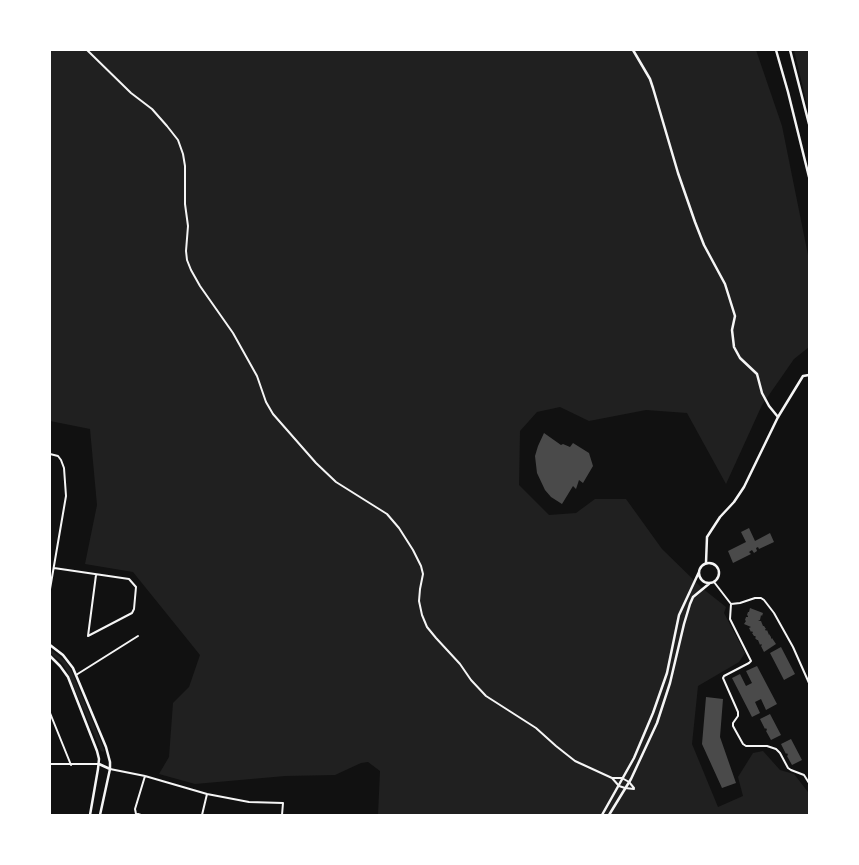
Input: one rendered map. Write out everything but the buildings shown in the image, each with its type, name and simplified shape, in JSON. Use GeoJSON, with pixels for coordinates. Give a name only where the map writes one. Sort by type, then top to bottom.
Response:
{"type":"FeatureCollection","features":[{"type":"Feature","properties":{"kind":"main road"},"geometry":{"type":"LineString","coordinates":[[633,50],[650,79],[678,173],[704,246],[726,284],[734,316],[732,330],[734,347],[740,358],[757,374],[762,393],[778,417]]}},
{"type":"Feature","properties":{"kind":"main road"},"geometry":{"type":"LineString","coordinates":[[776,50],[809,177]]}},
{"type":"Feature","properties":{"kind":"main road"},"geometry":{"type":"LineString","coordinates":[[790,50],[809,124]]}},
{"type":"Feature","properties":{"kind":"main road"},"geometry":{"type":"LineString","coordinates":[[706,563],[707,537],[744,487],[778,417],[803,376],[809,375]]}},
{"type":"Feature","properties":{"kind":"main road"},"geometry":{"type":"LineString","coordinates":[[602,815],[634,758],[654,713],[667,673],[679,615],[701,567],[706,563],[716,565],[719,571],[718,578],[693,597],[690,604],[670,683],[657,723],[629,782],[609,815]]}},
{"type":"Feature","properties":{"kind":"main road"},"geometry":{"type":"LineString","coordinates":[[699,572],[701,580],[712,583]]}},
{"type":"Feature","properties":{"kind":"main road"},"geometry":{"type":"LineString","coordinates":[[50,645],[69,661],[106,747],[110,769],[100,815]]}},
{"type":"Feature","properties":{"kind":"main road"},"geometry":{"type":"LineString","coordinates":[[50,656],[60,666],[70,682],[96,746],[99,764],[90,815]]}},
{"type":"Feature","properties":{"kind":"main road"},"geometry":{"type":"LineString","coordinates":[[99,764],[110,769]]}},
{"type":"Feature","properties":{"kind":"street"},"geometry":{"type":"LineString","coordinates":[[87,50],[131,93],[152,109],[178,140],[185,166],[188,226],[186,251],[190,270],[233,333],[257,376],[272,414],[336,482],[387,514],[399,528],[414,550],[421,566],[423,574],[419,601],[427,626],[460,664],[471,680],[486,696],[536,728],[575,761],[612,778],[622,778],[629,782],[634,789],[618,786],[612,778]]}},
{"type":"Feature","properties":{"kind":"street"},"geometry":{"type":"LineString","coordinates":[[50,454],[58,456],[61,460],[64,468],[66,496],[50,589]]}},
{"type":"Feature","properties":{"kind":"street"},"geometry":{"type":"LineString","coordinates":[[50,561],[55,562]]}},
{"type":"Feature","properties":{"kind":"street"},"geometry":{"type":"LineString","coordinates":[[54,568],[129,579],[136,587],[132,613],[88,636],[96,575]]}},
{"type":"Feature","properties":{"kind":"street"},"geometry":{"type":"LineString","coordinates":[[712,583],[731,604],[730,619],[751,661],[723,678],[738,712],[733,726],[743,744],[746,746],[767,746],[776,749],[788,768],[804,775],[809,784]]}},
{"type":"Feature","properties":{"kind":"street"},"geometry":{"type":"LineString","coordinates":[[731,604],[755,598],[764,600],[774,613],[793,646],[809,683]]}},
{"type":"Feature","properties":{"kind":"street"},"geometry":{"type":"LineString","coordinates":[[76,675],[138,636]]}},
{"type":"Feature","properties":{"kind":"street"},"geometry":{"type":"LineString","coordinates":[[50,713],[71,765]]}},
{"type":"Feature","properties":{"kind":"street"},"geometry":{"type":"LineString","coordinates":[[50,764],[99,764]]}},
{"type":"Feature","properties":{"kind":"street"},"geometry":{"type":"LineString","coordinates":[[110,769],[145,776],[207,794],[250,802],[283,803],[282,815]]}},
{"type":"Feature","properties":{"kind":"street"},"geometry":{"type":"LineString","coordinates":[[141,815],[136,815],[135,809],[145,776]]}},
{"type":"Feature","properties":{"kind":"street"},"geometry":{"type":"LineString","coordinates":[[202,815],[207,794]]}},
{"type":"Feature","properties":{"kind":"shaded area"},"geometry":{"type":"Polygon","coordinates":[[[50,50],[756,50],[782,126],[809,260],[809,347],[794,359],[762,405],[726,484],[687,413],[646,410],[589,421],[560,407],[537,412],[520,431],[519,485],[549,515],[576,513],[595,499],[626,499],[662,549],[702,588],[726,607],[724,613],[745,653],[739,662],[698,686],[692,744],[718,807],[743,796],[738,777],[753,753],[763,751],[780,770],[794,774],[808,792],[809,815],[378,815],[380,771],[368,762],[361,763],[335,775],[285,776],[195,784],[159,774],[169,757],[173,703],[189,687],[200,655],[133,572],[85,564],[97,505],[90,429],[50,421],[50,50]]]}},
{"type":"Feature","properties":{"kind":"shaded area"},"geometry":{"type":"Polygon","coordinates":[[[794,50],[809,50],[809,113],[794,50]]]}},
{"type":"Feature","properties":{"kind":"shaded area"},"geometry":{"type":"Polygon","coordinates":[[[50,649],[65,661],[71,670],[104,752],[101,751],[67,671],[62,663],[50,653],[50,649]]]}}]}
